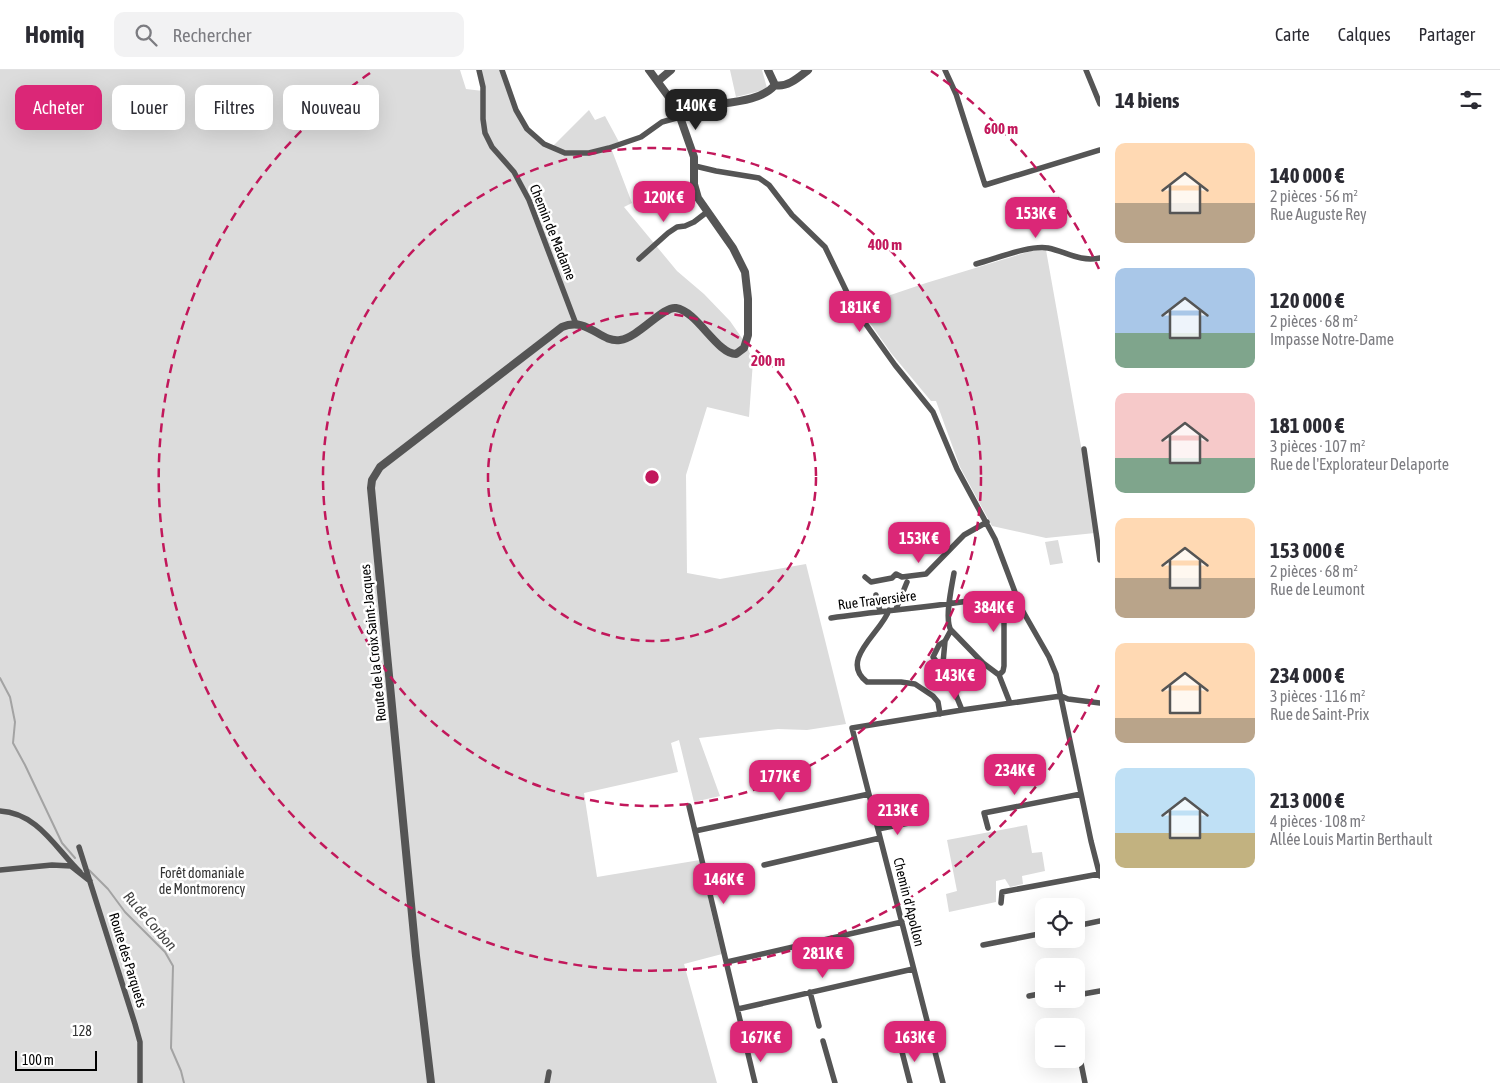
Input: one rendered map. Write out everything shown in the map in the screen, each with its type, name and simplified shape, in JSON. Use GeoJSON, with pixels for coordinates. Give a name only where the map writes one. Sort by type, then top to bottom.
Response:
{"type":"FeatureCollection","features":[{"type":"Feature","properties":{"kind":"street","name":"Chemin de Madame"},"geometry":{"type":"LineString","coordinates":[[479,70],[485,133],[492,147],[514,172],[529,200],[576,324]]}},
{"type":"Feature","properties":{"kind":"street"},"geometry":{"type":"LineString","coordinates":[[502,70],[516,110],[527,129],[544,144],[565,153],[589,153],[609,148],[641,137],[667,120],[701,107],[744,100],[770,91],[775,85]]}},
{"type":"Feature","properties":{"kind":"street"},"geometry":{"type":"LineString","coordinates":[[576,324],[611,339],[620,340],[638,332],[664,312],[674,307],[697,322],[726,352],[736,354],[744,348],[748,335],[748,299],[745,272],[733,248],[700,203],[694,184],[694,157],[679,116],[658,80],[649,70]]}},
{"type":"Feature","properties":{"kind":"street"},"geometry":{"type":"LineString","coordinates":[[658,80],[672,70]]}},
{"type":"Feature","properties":{"kind":"street"},"geometry":{"type":"LineString","coordinates":[[768,70],[775,85]]}},
{"type":"Feature","properties":{"kind":"street"},"geometry":{"type":"LineString","coordinates":[[775,85],[780,86],[790,82],[808,70]]}},
{"type":"Feature","properties":{"kind":"street"},"geometry":{"type":"LineString","coordinates":[[945,70],[956,94],[985,185],[1100,150]]}},
{"type":"Feature","properties":{"kind":"street"},"geometry":{"type":"LineString","coordinates":[[1086,70],[1100,104]]}},
{"type":"Feature","properties":{"kind":"street"},"geometry":{"type":"LineString","coordinates":[[695,166],[759,178],[770,185],[792,215],[825,247],[856,309],[895,365],[933,412],[957,469],[995,539],[1021,608],[1049,657],[1056,674],[1100,875],[1002,892],[1001,903]]}},
{"type":"Feature","properties":{"kind":"street"},"geometry":{"type":"LineString","coordinates":[[639,260],[668,233],[677,227],[694,222],[707,212]]}},
{"type":"Feature","properties":{"kind":"street"},"geometry":{"type":"LineString","coordinates":[[976,264],[1029,249],[1047,248],[1082,259],[1100,258]]}},
{"type":"Feature","properties":{"kind":"street","name":"Route de la Croix Saint-Jacques"},"geometry":{"type":"LineString","coordinates":[[431,1083],[410,905],[371,488],[372,480],[380,468],[508,368],[562,327],[576,324]]}},
{"type":"Feature","properties":{"kind":"street"},"geometry":{"type":"LineString","coordinates":[[1084,449],[1100,560]]}},
{"type":"Feature","properties":{"kind":"street"},"geometry":{"type":"LineString","coordinates":[[865,577],[871,582],[892,578],[896,574],[902,577],[926,574],[964,536],[987,522]]}},
{"type":"Feature","properties":{"kind":"street"},"geometry":{"type":"LineString","coordinates":[[954,573],[949,604],[948,627],[983,663],[999,675],[1010,703]]}},
{"type":"Feature","properties":{"kind":"street"},"geometry":{"type":"LineString","coordinates":[[896,609],[907,582]]}},
{"type":"Feature","properties":{"kind":"street","name":"Rue Traversière"},"geometry":{"type":"LineString","coordinates":[[831,618],[949,604],[1015,593]]}},
{"type":"Feature","properties":{"kind":"street"},"geometry":{"type":"LineString","coordinates":[[876,595],[880,611]]}},
{"type":"Feature","properties":{"kind":"street"},"geometry":{"type":"LineString","coordinates":[[999,675],[1003,671],[1004,666],[1004,612],[1002,596]]}},
{"type":"Feature","properties":{"kind":"street"},"geometry":{"type":"LineString","coordinates":[[1004,612],[1021,608]]}},
{"type":"Feature","properties":{"kind":"street"},"geometry":{"type":"LineString","coordinates":[[889,610],[882,624],[860,652],[858,668],[860,675],[867,682],[915,684],[933,696],[938,702],[940,714],[1061,696],[1068,699],[1100,703]]}},
{"type":"Feature","properties":{"kind":"street"},"geometry":{"type":"LineString","coordinates":[[951,630],[945,641],[943,663],[962,710]]}},
{"type":"Feature","properties":{"kind":"street"},"geometry":{"type":"LineString","coordinates":[[943,663],[939,665],[933,657],[938,645],[945,641]]}},
{"type":"Feature","properties":{"kind":"street","name":"Chemin d'Apollon"},"geometry":{"type":"LineString","coordinates":[[940,714],[852,728],[943,1083]]}},
{"type":"Feature","properties":{"kind":"street"},"geometry":{"type":"LineString","coordinates":[[695,831],[869,794]]}},
{"type":"Feature","properties":{"kind":"street"},"geometry":{"type":"LineString","coordinates":[[988,828],[984,813],[1081,794]]}},
{"type":"Feature","properties":{"kind":"street"},"geometry":{"type":"LineString","coordinates":[[689,806],[755,1083]]}},
{"type":"Feature","properties":{"kind":"street"},"geometry":{"type":"LineString","coordinates":[[0,811],[10,812],[35,824],[91,883]]}},
{"type":"Feature","properties":{"kind":"street"},"geometry":{"type":"LineString","coordinates":[[878,830],[914,822]]}},
{"type":"Feature","properties":{"kind":"street"},"geometry":{"type":"LineString","coordinates":[[764,865],[880,838]]}},
{"type":"Feature","properties":{"kind":"street","name":"Route des Parquets"},"geometry":{"type":"LineString","coordinates":[[79,846],[140,1042],[140,1083]]}},
{"type":"Feature","properties":{"kind":"street"},"geometry":{"type":"LineString","coordinates":[[0,870],[52,865],[71,866],[80,872]]}},
{"type":"Feature","properties":{"kind":"street"},"geometry":{"type":"LineString","coordinates":[[1085,924],[1100,921]]}},
{"type":"Feature","properties":{"kind":"street"},"geometry":{"type":"LineString","coordinates":[[727,962],[902,922]]}},
{"type":"Feature","properties":{"kind":"street"},"geometry":{"type":"LineString","coordinates":[[983,945],[1035,935]]}},
{"type":"Feature","properties":{"kind":"street"},"geometry":{"type":"LineString","coordinates":[[738,1009],[913,969]]}},
{"type":"Feature","properties":{"kind":"street"},"geometry":{"type":"LineString","coordinates":[[1085,994],[1100,991]]}},
{"type":"Feature","properties":{"kind":"street"},"geometry":{"type":"LineString","coordinates":[[810,992],[819,1026]]}},
{"type":"Feature","properties":{"kind":"street"},"geometry":{"type":"LineString","coordinates":[[1029,996],[1035,995]]}},
{"type":"Feature","properties":{"kind":"street"},"geometry":{"type":"LineString","coordinates":[[824,1041],[835,1083]]}},
{"type":"Feature","properties":{"kind":"street"},"geometry":{"type":"LineString","coordinates":[[901,1048],[910,1083]]}},
{"type":"Feature","properties":{"kind":"street"},"geometry":{"type":"LineString","coordinates":[[1082,1068],[1085,1083]]}},
{"type":"Feature","properties":{"kind":"street"},"geometry":{"type":"LineString","coordinates":[[547,1083],[549,1072]]}},
{"type":"Feature","properties":{"kind":"green space","name":"Forêt domaniale de Montmorency"},"geometry":{"type":"Polygon","coordinates":[[[0,70],[460,70],[466,89],[483,91],[479,70],[502,70],[516,110],[527,129],[544,144],[571,156],[611,148],[632,203],[624,207],[677,271],[704,294],[730,321],[746,344],[753,361],[749,417],[707,407],[686,475],[687,573],[720,579],[806,564],[846,724],[807,730],[778,729],[699,738],[720,796],[694,802],[679,740],[671,743],[678,772],[584,793],[597,877],[700,860],[722,954],[684,964],[717,1083],[0,1083],[0,70]]]}},
{"type":"Feature","properties":{"kind":"green space"},"geometry":{"type":"Polygon","coordinates":[[[730,70],[762,70],[767,88],[736,97],[730,70]]]}},
{"type":"Feature","properties":{"kind":"green space"},"geometry":{"type":"Polygon","coordinates":[[[589,110],[595,120],[605,116],[619,142],[592,151],[570,153],[553,146],[589,110]]]}},
{"type":"Feature","properties":{"kind":"green space"},"geometry":{"type":"Polygon","coordinates":[[[1046,250],[1095,533],[1046,538],[992,526],[960,467],[936,401],[931,401],[891,353],[858,306],[1031,251],[1046,250]]]}},
{"type":"Feature","properties":{"kind":"green space"},"geometry":{"type":"Polygon","coordinates":[[[1058,540],[1063,563],[1050,565],[1045,542],[1058,540]]]}},
{"type":"Feature","properties":{"kind":"green space"},"geometry":{"type":"Polygon","coordinates":[[[1027,825],[1032,853],[1042,852],[1045,871],[1022,876],[1023,884],[1010,887],[1005,879],[996,881],[996,902],[949,912],[946,894],[957,891],[947,840],[1027,825]]]}},
{"type":"Feature","properties":{"kind":"waterway","name":"Ru de Corbon"},"geometry":{"type":"LineString","coordinates":[[0,678],[10,697],[15,722],[13,743],[62,843],[75,858]]}},
{"type":"Feature","properties":{"kind":"waterway","name":"Ru de Corbon"},"geometry":{"type":"LineString","coordinates":[[89,870],[108,889],[125,912],[165,952],[173,966],[171,1048],[184,1083]]}},
{"type":"Feature","properties":{"kind":"park label","name":"128"},"geometry":{"type":"Point","coordinates":[82,1031]}}]}
